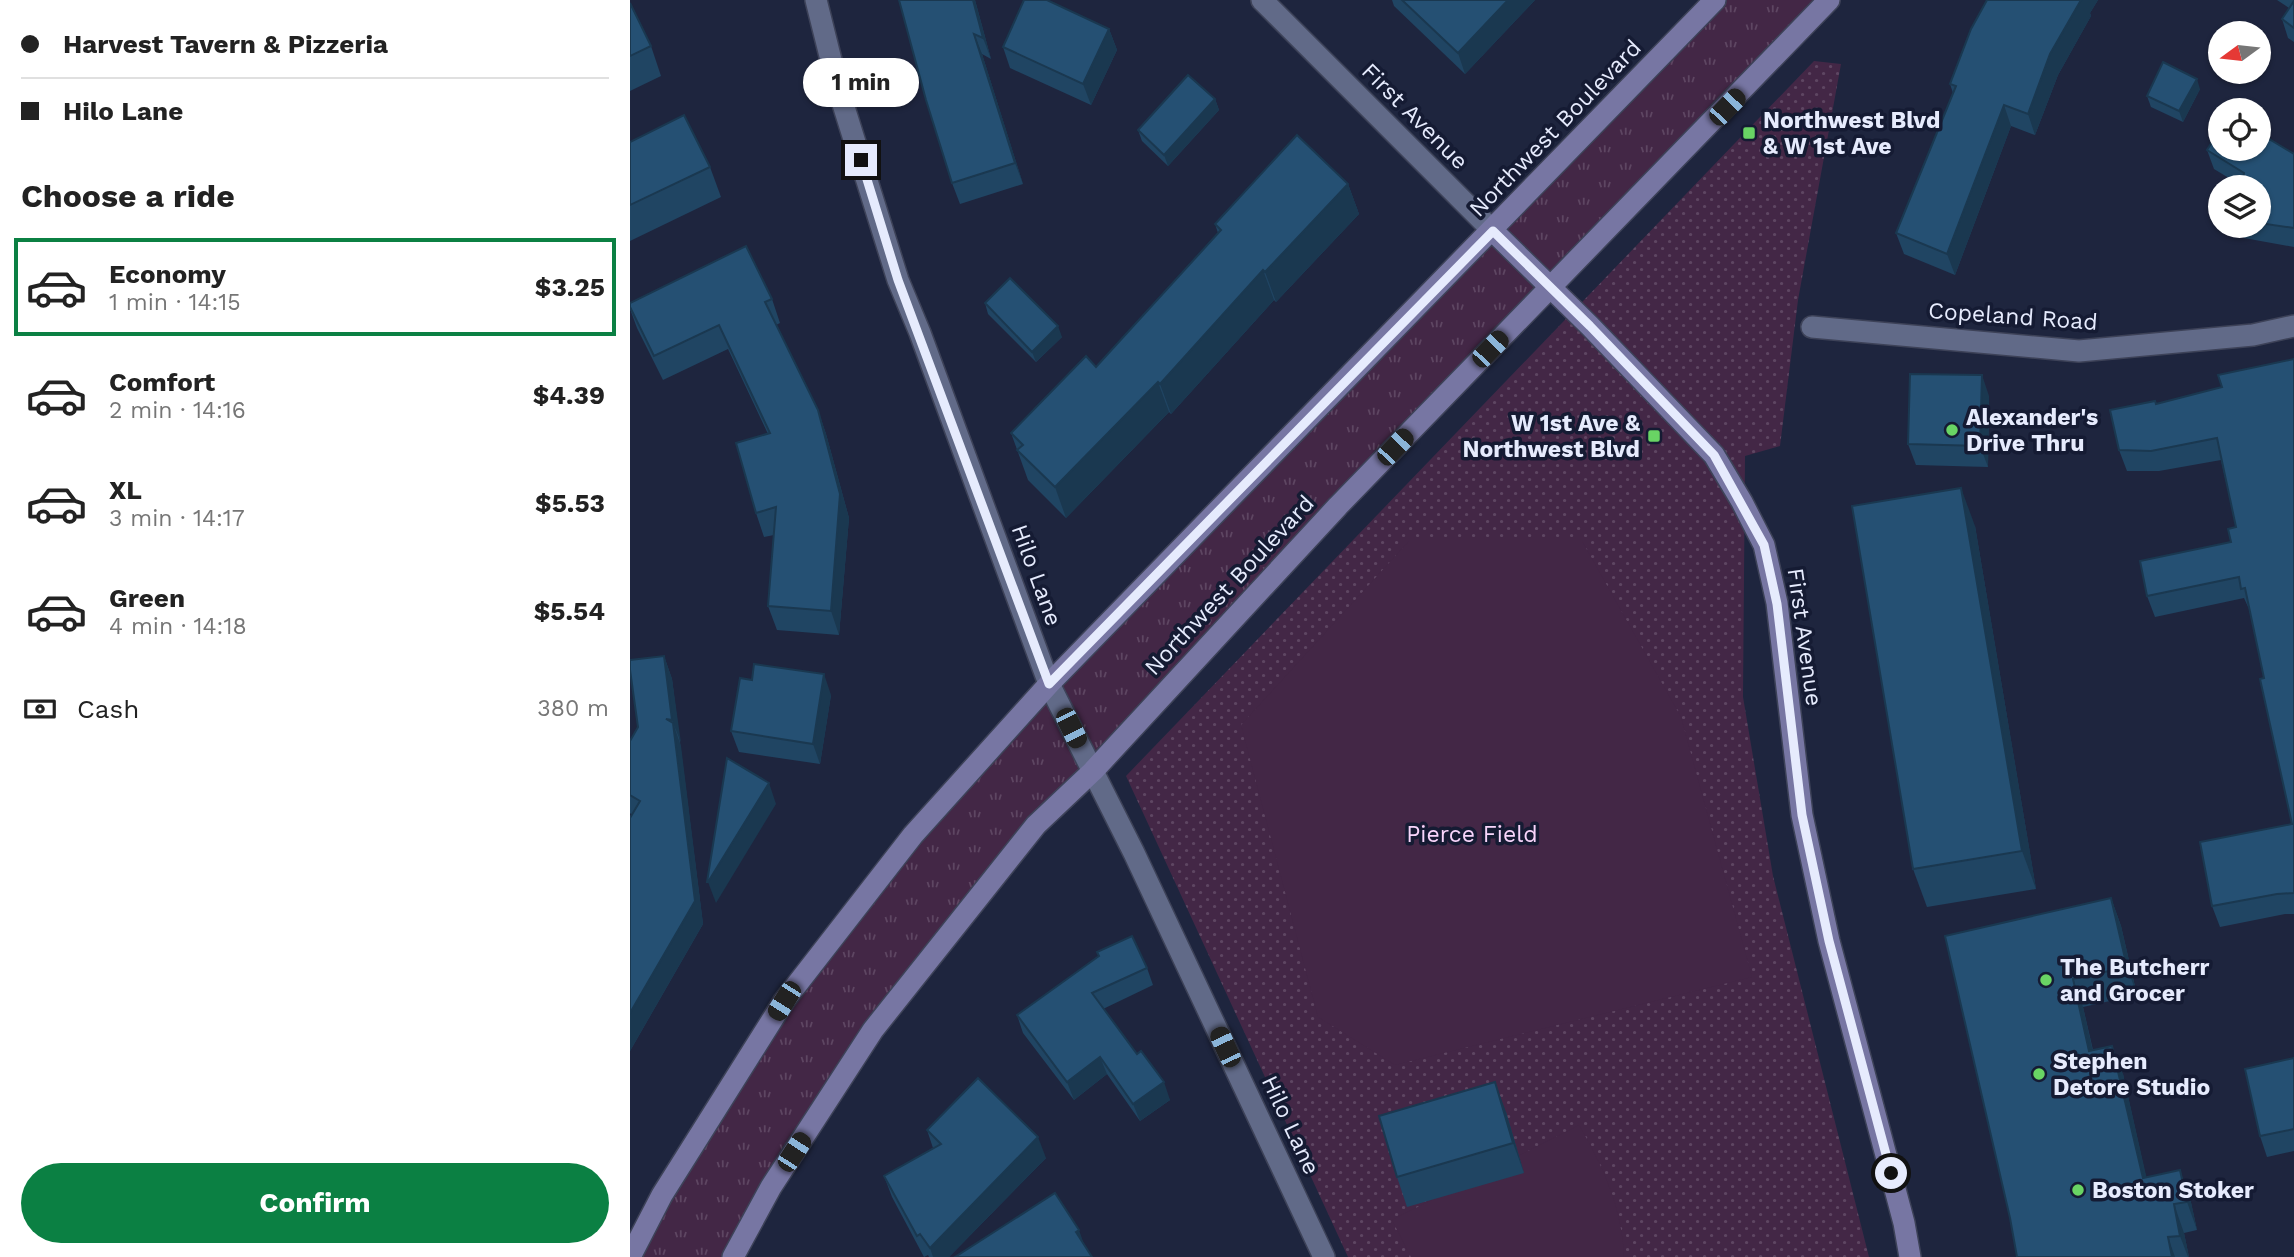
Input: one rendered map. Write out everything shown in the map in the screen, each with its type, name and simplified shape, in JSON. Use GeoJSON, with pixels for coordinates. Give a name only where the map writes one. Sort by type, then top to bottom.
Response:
{"type":"FeatureCollection","features":[{"type":"Feature","properties":{"kind":"main road","name":"Northwest Boulevard"},"geometry":{"type":"LineString","coordinates":[[630,1257],[662,1195],[784,1001],[914,835],[1049,684],[1715,0]]}},
{"type":"Feature","properties":{"kind":"main road","name":"Northwest Boulevard"},"geometry":{"type":"LineString","coordinates":[[733,1257],[771,1187],[873,1030],[1036,825],[1093,771],[1338,506],[1829,0]]}},
{"type":"Feature","properties":{"kind":"main road","name":"First Avenue"},"geometry":{"type":"LineString","coordinates":[[1493,231],[1714,455],[1764,545],[1777,604],[1802,815],[1829,941],[1904,1223],[1910,1257]]}},
{"type":"Feature","properties":{"kind":"street","name":"Hilo Lane"},"geometry":{"type":"LineString","coordinates":[[816,0],[838,89],[898,280],[1049,684],[1134,853],[1324,1257]]}},
{"type":"Feature","properties":{"kind":"street","name":"First Avenue"},"geometry":{"type":"LineString","coordinates":[[1262,0],[1493,231]]}},
{"type":"Feature","properties":{"kind":"street","name":"Copeland Road"},"geometry":{"type":"LineString","coordinates":[[1812,327],[2079,351],[2253,335],[2294,326]]}},
{"type":"Feature","properties":{"kind":"green space"},"geometry":{"type":"Polygon","coordinates":[[[1715,0],[1829,0],[1093,771],[873,1030],[733,1257],[630,1257],[784,1001],[913,835],[1715,0]]]}},
{"type":"Feature","properties":{"kind":"green space","name":"Pierce Field"},"geometry":{"type":"Polygon","coordinates":[[[1814,61],[1841,64],[1798,300],[1780,446],[1745,456],[1743,697],[1773,876],[1869,1257],[1348,1257],[1126,776],[1814,61]]]}},
{"type":"Feature","properties":{"kind":"green space"},"geometry":{"type":"Polygon","coordinates":[[[1409,541],[1582,541],[1681,717],[1752,977],[1395,1065],[1318,1017],[1241,725],[1409,541]]]}},
{"type":"Feature","properties":{"kind":"green space"},"geometry":{"type":"Polygon","coordinates":[[[1579,1125],[1610,1188],[1620,1221],[1624,1257],[1411,1257],[1392,1220],[1579,1125]]]}},
{"type":"Feature","properties":{"kind":"building"},"geometry":{"type":"Polygon","coordinates":[[[899,0],[973,0],[983,38],[974,34],[1015,163],[952,183],[899,0]]]}},
{"type":"Feature","properties":{"kind":"building"},"geometry":{"type":"Polygon","coordinates":[[[1024,0],[1047,0],[1109,29],[1083,84],[1003,47],[1024,0]]]}},
{"type":"Feature","properties":{"kind":"building"},"geometry":{"type":"Polygon","coordinates":[[[1402,0],[1508,0],[1458,53],[1402,0]]]}},
{"type":"Feature","properties":{"kind":"building"},"geometry":{"type":"Polygon","coordinates":[[[1987,0],[2081,0],[2050,54],[2028,114],[2004,105],[1947,254],[1896,233],[1956,86],[1950,84],[1971,29],[1987,0]]]}},
{"type":"Feature","properties":{"kind":"building"},"geometry":{"type":"Polygon","coordinates":[[[2294,1],[2294,28],[2282,19],[2294,1]]]}},
{"type":"Feature","properties":{"kind":"building"},"geometry":{"type":"Polygon","coordinates":[[[630,3],[651,46],[630,56],[630,3]]]}},
{"type":"Feature","properties":{"kind":"building"},"geometry":{"type":"Polygon","coordinates":[[[2163,62],[2197,79],[2179,111],[2147,96],[2163,62]]]}},
{"type":"Feature","properties":{"kind":"building"},"geometry":{"type":"Polygon","coordinates":[[[1188,75],[1215,99],[1164,155],[1138,130],[1188,75]]]}},
{"type":"Feature","properties":{"kind":"building"},"geometry":{"type":"Polygon","coordinates":[[[684,115],[710,167],[630,205],[630,142],[684,115]]]}},
{"type":"Feature","properties":{"kind":"building"},"geometry":{"type":"Polygon","coordinates":[[[1297,135],[1348,184],[1265,272],[1263,270],[1160,384],[1158,382],[1055,487],[1017,450],[1023,445],[1011,433],[1086,356],[1096,367],[1221,230],[1215,224],[1297,135]]]}},
{"type":"Feature","properties":{"kind":"building"},"geometry":{"type":"Polygon","coordinates":[[[2271,140],[2294,154],[2294,228],[2271,225],[2271,175],[2244,173],[2225,161],[2271,161],[2271,140]]]}},
{"type":"Feature","properties":{"kind":"building"},"geometry":{"type":"Polygon","coordinates":[[[746,246],[772,299],[765,302],[818,410],[840,494],[831,611],[768,606],[776,507],[756,513],[736,443],[770,433],[719,325],[654,356],[630,307],[630,303],[746,246]]]}},
{"type":"Feature","properties":{"kind":"building"},"geometry":{"type":"Polygon","coordinates":[[[1010,278],[1058,326],[1032,352],[985,303],[1010,278]]]}},
{"type":"Feature","properties":{"kind":"building"},"geometry":{"type":"Polygon","coordinates":[[[2294,359],[2294,893],[2212,906],[2200,842],[2292,824],[2260,679],[2264,678],[2245,588],[2241,589],[2239,577],[2147,596],[2140,561],[2231,542],[2228,529],[2236,527],[2217,438],[2151,451],[2119,450],[2110,410],[2155,401],[2156,404],[2222,387],[2218,375],[2294,359]]]}},
{"type":"Feature","properties":{"kind":"building","name":"Alexander's Drive Thru"},"geometry":{"type":"Polygon","coordinates":[[[1910,374],[1982,375],[1980,446],[1908,444],[1910,374]]]}},
{"type":"Feature","properties":{"kind":"building"},"geometry":{"type":"Polygon","coordinates":[[[1961,488],[2022,851],[1913,869],[1852,506],[1961,488]]]}},
{"type":"Feature","properties":{"kind":"building"},"geometry":{"type":"Polygon","coordinates":[[[664,656],[672,720],[666,719],[673,723],[695,901],[630,1013],[630,818],[640,801],[630,795],[630,741],[638,727],[630,660],[664,656]]]}},
{"type":"Feature","properties":{"kind":"building"},"geometry":{"type":"Polygon","coordinates":[[[754,664],[824,674],[813,744],[731,731],[740,678],[752,680],[754,664]]]}},
{"type":"Feature","properties":{"kind":"building"},"geometry":{"type":"Polygon","coordinates":[[[727,758],[769,783],[707,882],[727,758]]]}},
{"type":"Feature","properties":{"kind":"building"},"geometry":{"type":"Polygon","coordinates":[[[2111,898],[2127,967],[2073,979],[2089,1051],[2112,1046],[2143,1178],[2180,1170],[2187,1202],[2174,1204],[2180,1236],[2168,1237],[2172,1257],[2017,1257],[1945,936],[2111,898]]]}},
{"type":"Feature","properties":{"kind":"building"},"geometry":{"type":"Polygon","coordinates":[[[1132,936],[1147,968],[1092,993],[1137,1054],[1141,1051],[1164,1082],[1133,1104],[1100,1057],[1067,1082],[1017,1015],[1099,956],[1097,952],[1132,936]]]}},
{"type":"Feature","properties":{"kind":"building"},"geometry":{"type":"Polygon","coordinates":[[[2294,1058],[2294,1129],[2260,1136],[2245,1069],[2294,1058]]]}},
{"type":"Feature","properties":{"kind":"building"},"geometry":{"type":"Polygon","coordinates":[[[978,1078],[1038,1137],[930,1248],[920,1234],[917,1236],[884,1176],[941,1144],[927,1130],[978,1078]]]}},
{"type":"Feature","properties":{"kind":"building"},"geometry":{"type":"Polygon","coordinates":[[[1495,1082],[1513,1143],[1397,1177],[1379,1116],[1495,1082]]]}},
{"type":"Feature","properties":{"kind":"building"},"geometry":{"type":"Polygon","coordinates":[[[1055,1193],[1079,1230],[1076,1232],[1092,1257],[955,1257],[1055,1193]]]}},
{"type":"Feature","properties":{"kind":"place","name":"Northwest Blvd & W 1st Ave"},"geometry":{"type":"Point","coordinates":[1749,133]}},
{"type":"Feature","properties":{"kind":"place","name":"Alexander's Drive Thru"},"geometry":{"type":"Point","coordinates":[1952,430]}},
{"type":"Feature","properties":{"kind":"place","name":"W 1st Ave & Northwest Blvd"},"geometry":{"type":"Point","coordinates":[1654,436]}},
{"type":"Feature","properties":{"kind":"place","name":"The Butcherr and Grocer"},"geometry":{"type":"Point","coordinates":[2046,980]}},
{"type":"Feature","properties":{"kind":"place","name":"Stephen Detore Studio"},"geometry":{"type":"Point","coordinates":[2039,1074]}},
{"type":"Feature","properties":{"kind":"place","name":"Boston Stoker"},"geometry":{"type":"Point","coordinates":[2078,1190]}},
{"type":"Feature","properties":{"kind":"route"},"geometry":{"type":"LineString","coordinates":[[861,160],[898,280],[1049,684],[1493,231],[1590,326],[1714,455],[1764,545],[1777,604],[1802,815],[1829,941],[1891,1173]]}}]}
